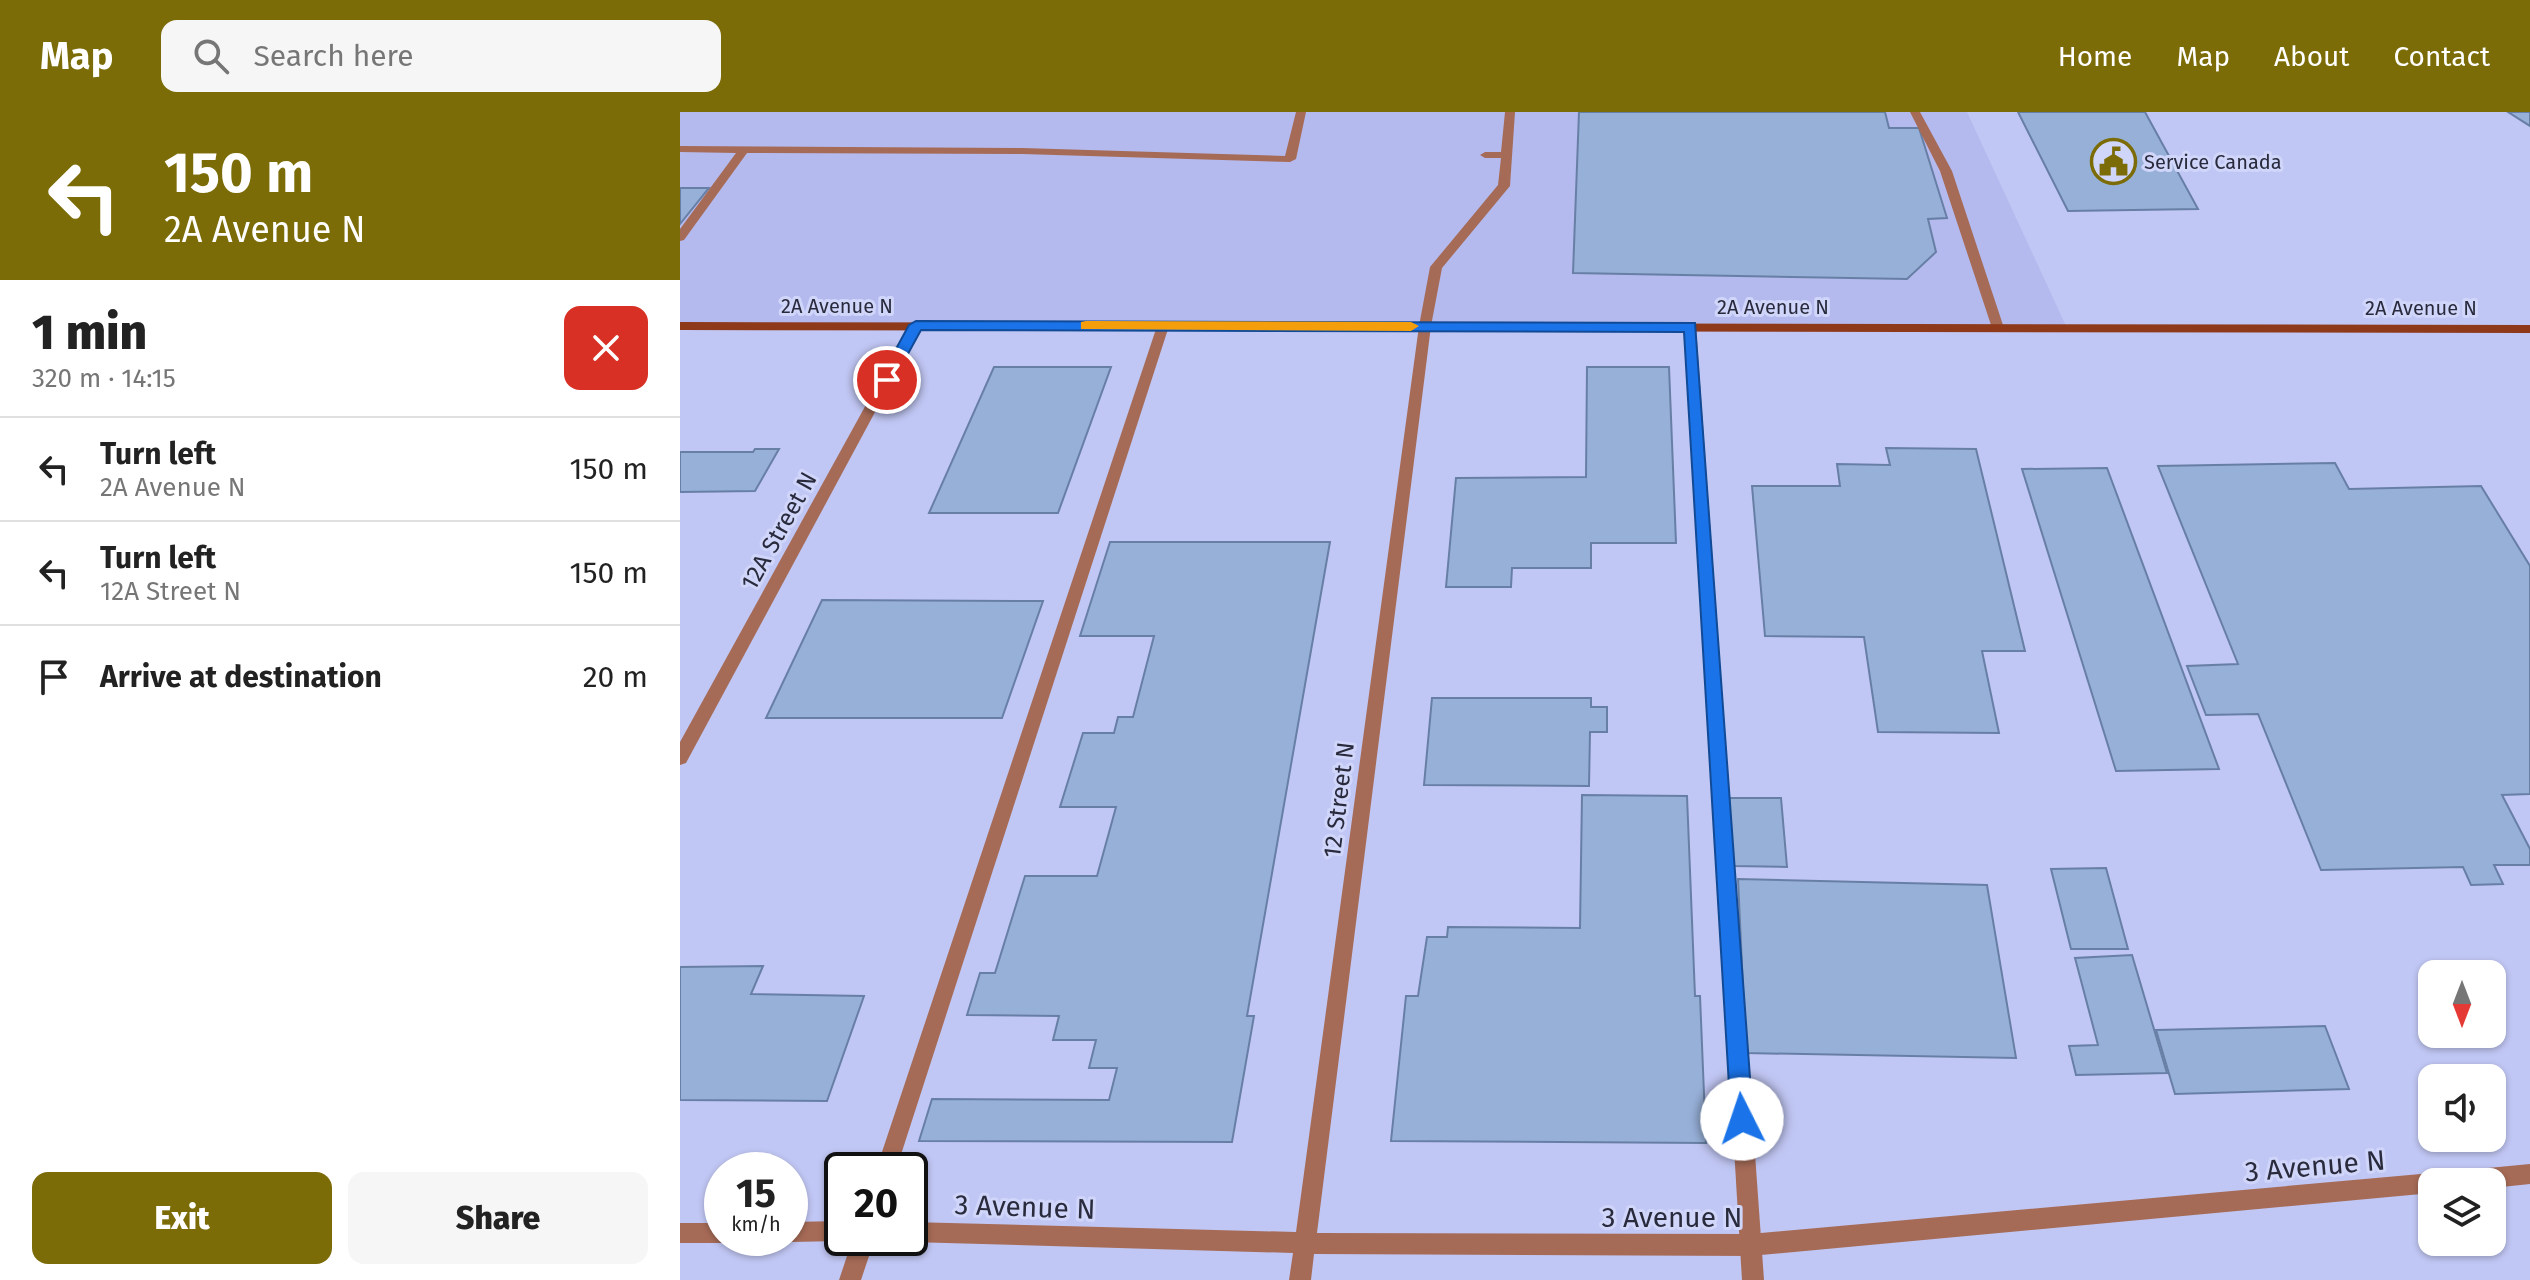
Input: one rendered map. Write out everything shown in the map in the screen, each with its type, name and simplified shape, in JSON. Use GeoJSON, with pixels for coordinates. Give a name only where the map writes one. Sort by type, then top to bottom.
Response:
{"type":"FeatureCollection","features":[{"type":"Feature","properties":{"kind":"street"},"geometry":{"type":"LineString","coordinates":[[680,149],[1022,151],[1290,159],[1301,112]]}},
{"type":"Feature","properties":{"kind":"street","name":"12 Street N"},"geometry":{"type":"LineString","coordinates":[[1300,1280],[1425,326],[1436,267],[1504,186],[1510,112]]}},
{"type":"Feature","properties":{"kind":"street"},"geometry":{"type":"LineString","coordinates":[[1915,112],[1946,171],[1998,328]]}},
{"type":"Feature","properties":{"kind":"street"},"geometry":{"type":"LineString","coordinates":[[680,237],[743,150]]}},
{"type":"Feature","properties":{"kind":"street"},"geometry":{"type":"LineString","coordinates":[[1485,155],[1507,155]]}},
{"type":"Feature","properties":{"kind":"street","name":"12A Street N"},"geometry":{"type":"LineString","coordinates":[[680,758],[916,325]]}},
{"type":"Feature","properties":{"kind":"street","name":"2A Avenue N"},"geometry":{"type":"LineString","coordinates":[[680,326],[2530,329]]}},
{"type":"Feature","properties":{"kind":"street"},"geometry":{"type":"LineString","coordinates":[[892,1152],[1163,326]]}},
{"type":"Feature","properties":{"kind":"street"},"geometry":{"type":"LineString","coordinates":[[1690,327],[1753,1280]]}},
{"type":"Feature","properties":{"kind":"street"},"geometry":{"type":"LineString","coordinates":[[2506,1176],[2530,1174]]}},
{"type":"Feature","properties":{"kind":"street","name":"3 Avenue N"},"geometry":{"type":"LineString","coordinates":[[928,1233],[1305,1243],[1750,1245],[2418,1184]]}},
{"type":"Feature","properties":{"kind":"street"},"geometry":{"type":"LineString","coordinates":[[680,1233],[704,1233]]}},
{"type":"Feature","properties":{"kind":"street"},"geometry":{"type":"LineString","coordinates":[[850,1280],[858,1256]]}},
{"type":"Feature","properties":{"kind":"shaded area"},"geometry":{"type":"Polygon","coordinates":[[[680,112],[1967,112],[2067,328],[680,326],[680,112]]]}},
{"type":"Feature","properties":{"kind":"building"},"geometry":{"type":"Polygon","coordinates":[[[1579,112],[1885,112],[1889,128],[1919,128],[1947,218],[1928,219],[1936,252],[1907,279],[1573,273],[1579,112]]]}},
{"type":"Feature","properties":{"kind":"building"},"geometry":{"type":"Polygon","coordinates":[[[2018,112],[2145,112],[2198,209],[2068,211],[2018,112]]]}},
{"type":"Feature","properties":{"kind":"building"},"geometry":{"type":"Polygon","coordinates":[[[2508,112],[2530,112],[2530,126],[2508,112]]]}},
{"type":"Feature","properties":{"kind":"building"},"geometry":{"type":"Polygon","coordinates":[[[680,188],[709,188],[680,224],[680,188]]]}},
{"type":"Feature","properties":{"kind":"building"},"geometry":{"type":"Polygon","coordinates":[[[994,367],[1111,367],[1058,513],[929,513],[994,367]]]}},
{"type":"Feature","properties":{"kind":"building"},"geometry":{"type":"Polygon","coordinates":[[[1587,367],[1669,367],[1676,543],[1591,543],[1591,568],[1512,568],[1511,587],[1446,587],[1456,478],[1586,477],[1587,367]]]}},
{"type":"Feature","properties":{"kind":"building"},"geometry":{"type":"Polygon","coordinates":[[[1886,448],[1976,449],[2025,651],[1982,651],[1999,733],[1878,732],[1864,637],[1765,636],[1752,486],[1840,486],[1837,464],[1890,465],[1886,448]]]}},
{"type":"Feature","properties":{"kind":"building"},"geometry":{"type":"Polygon","coordinates":[[[755,449],[779,449],[755,491],[680,492],[680,452],[753,452],[755,449]]]}},
{"type":"Feature","properties":{"kind":"building"},"geometry":{"type":"Polygon","coordinates":[[[2335,463],[2349,489],[2481,486],[2530,566],[2530,794],[2502,795],[2530,849],[2530,865],[2494,865],[2503,884],[2471,885],[2463,867],[2321,870],[2258,714],[2206,715],[2187,666],[2238,664],[2158,466],[2335,463]]]}},
{"type":"Feature","properties":{"kind":"building"},"geometry":{"type":"Polygon","coordinates":[[[2107,468],[2219,769],[2116,771],[2022,469],[2107,468]]]}},
{"type":"Feature","properties":{"kind":"building"},"geometry":{"type":"Polygon","coordinates":[[[1110,542],[1330,542],[1247,1016],[1254,1016],[1232,1142],[919,1141],[932,1099],[1109,1100],[1117,1068],[1089,1068],[1096,1040],[1053,1040],[1059,1016],[967,1015],[980,973],[995,973],[1025,876],[1097,876],[1116,807],[1060,807],[1083,733],[1114,733],[1118,717],[1133,717],[1154,636],[1080,636],[1110,542]]]}},
{"type":"Feature","properties":{"kind":"building"},"geometry":{"type":"Polygon","coordinates":[[[822,600],[1043,601],[1002,718],[766,718],[822,600]]]}},
{"type":"Feature","properties":{"kind":"building"},"geometry":{"type":"Polygon","coordinates":[[[1432,698],[1591,698],[1591,707],[1607,707],[1607,732],[1590,732],[1589,786],[1424,785],[1432,698]]]}},
{"type":"Feature","properties":{"kind":"building"},"geometry":{"type":"Polygon","coordinates":[[[1582,795],[1687,796],[1695,996],[1700,996],[1706,1143],[1391,1141],[1406,996],[1418,996],[1427,937],[1447,937],[1448,927],[1580,928],[1582,795]]]}},
{"type":"Feature","properties":{"kind":"building"},"geometry":{"type":"Polygon","coordinates":[[[1729,798],[1781,798],[1787,867],[1733,866],[1729,798]]]}},
{"type":"Feature","properties":{"kind":"building"},"geometry":{"type":"Polygon","coordinates":[[[2106,868],[2128,949],[2071,949],[2051,869],[2106,868]]]}},
{"type":"Feature","properties":{"kind":"building"},"geometry":{"type":"Polygon","coordinates":[[[1738,879],[1987,885],[2016,1058],[1746,1053],[1738,879]]]}},
{"type":"Feature","properties":{"kind":"building"},"geometry":{"type":"Polygon","coordinates":[[[2132,955],[2167,1073],[2076,1075],[2069,1046],[2098,1045],[2075,958],[2132,955]]]}},
{"type":"Feature","properties":{"kind":"building"},"geometry":{"type":"Polygon","coordinates":[[[763,966],[751,994],[864,996],[827,1101],[680,1100],[680,967],[763,966]]]}},
{"type":"Feature","properties":{"kind":"building"},"geometry":{"type":"Polygon","coordinates":[[[2325,1026],[2349,1089],[2175,1094],[2156,1030],[2325,1026]]]}},
{"type":"Feature","properties":{"kind":"slow traffic"},"geometry":{"type":"LineString","coordinates":[[1086,326],[1411,326]]}},
{"type":"Feature","properties":{"kind":"place","name":"Service Canada"},"geometry":{"type":"Point","coordinates":[2113,162]}},
{"type":"Feature","properties":{"kind":"route"},"geometry":{"type":"LineString","coordinates":[[887,380],[916,325],[1690,327],[1742,1119]]}}]}
